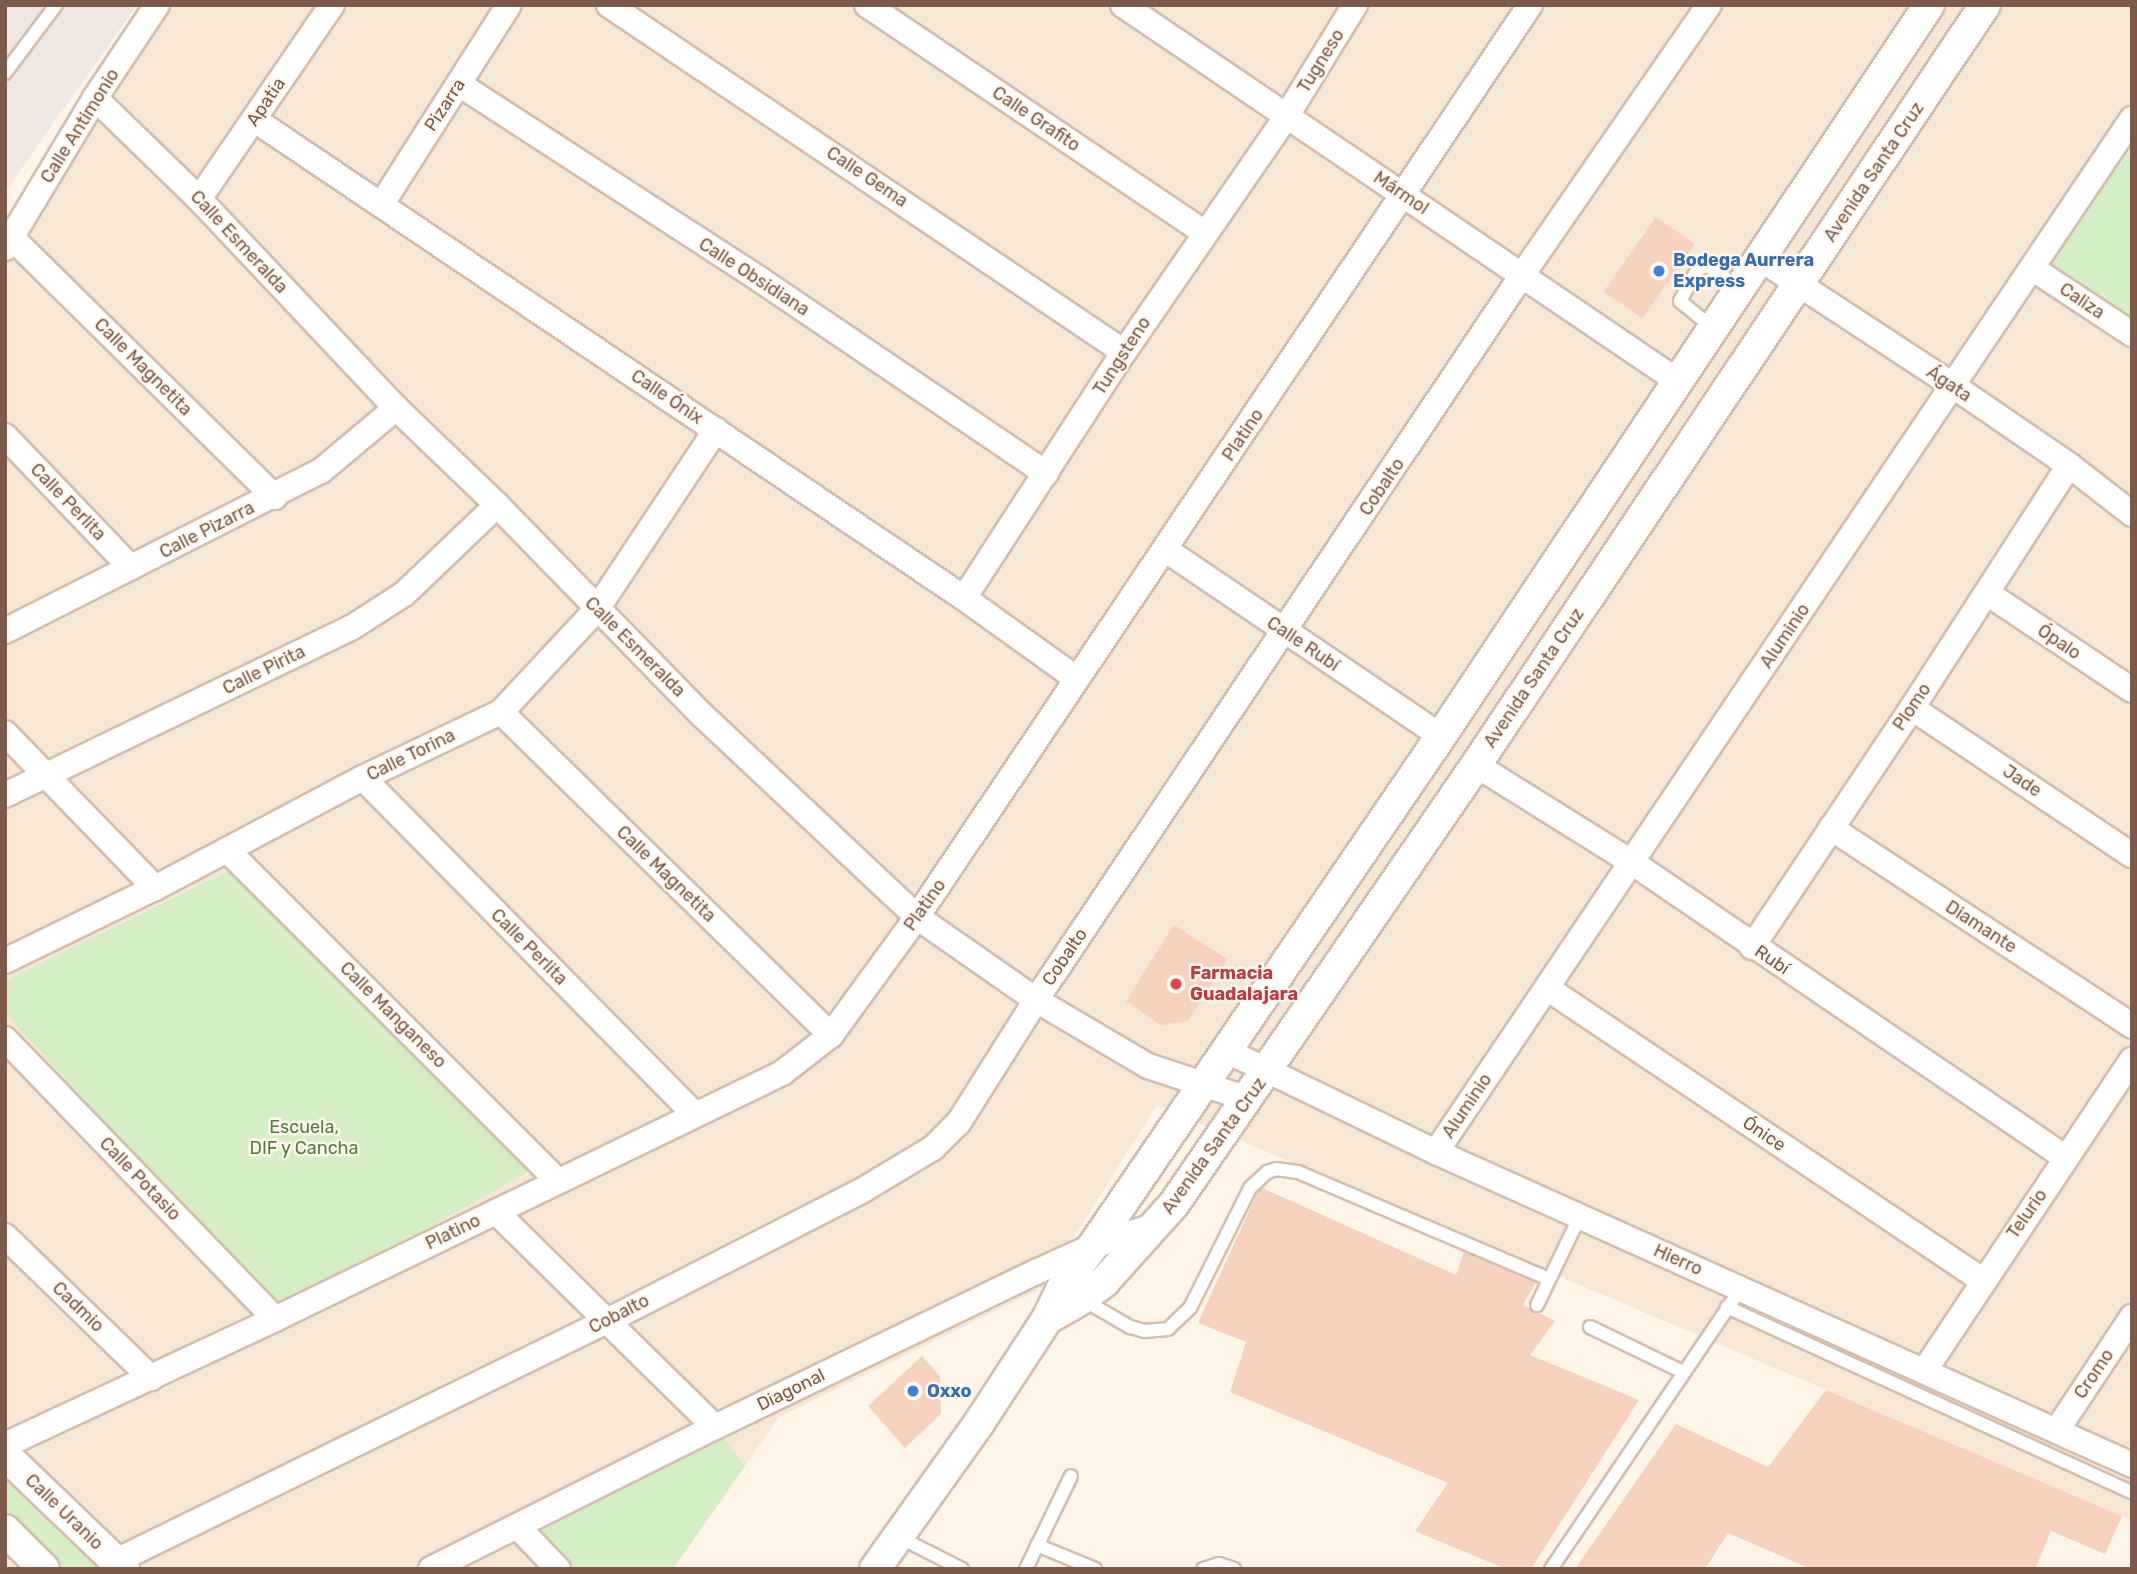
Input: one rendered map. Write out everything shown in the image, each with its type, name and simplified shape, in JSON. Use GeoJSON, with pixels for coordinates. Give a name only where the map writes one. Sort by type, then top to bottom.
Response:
{"type":"FeatureCollection","features":[{"type":"Feature","properties":{"kind":"street","name":"Calle Antimonio"},"geometry":{"type":"LineString","coordinates":[[9,243],[95,98],[157,5]]}},
{"type":"Feature","properties":{"kind":"street","name":"Apatia"},"geometry":{"type":"LineString","coordinates":[[199,199],[332,5]]}},
{"type":"Feature","properties":{"kind":"street","name":"Pizarra"},"geometry":{"type":"LineString","coordinates":[[381,205],[509,5]]}},
{"type":"Feature","properties":{"kind":"street","name":"Calle Gema"},"geometry":{"type":"LineString","coordinates":[[608,5],[1124,352]]}},
{"type":"Feature","properties":{"kind":"street","name":"Calle Grafito"},"geometry":{"type":"LineString","coordinates":[[867,5],[1205,233]]}},
{"type":"Feature","properties":{"kind":"street","name":"Mármol"},"geometry":{"type":"LineString","coordinates":[[1122,5],[1679,382]]}},
{"type":"Feature","properties":{"kind":"street","name":"Tugneso"},"geometry":{"type":"LineString","coordinates":[[1286,117],[1355,5]]}},
{"type":"Feature","properties":{"kind":"street","name":"Platino"},"geometry":{"type":"LineString","coordinates":[[5,1445],[275,1319],[782,1073],[831,1035],[917,917],[1530,5]]}},
{"type":"Feature","properties":{"kind":"street","name":"Cobalto"},"geometry":{"type":"LineString","coordinates":[[120,1565],[863,1191],[933,1148],[958,1122],[1036,1000],[1522,275],[1709,5]]}},
{"type":"Feature","properties":{"kind":"street","name":"Avenida Santa Cruz"},"geometry":{"type":"LineString","coordinates":[[1072,1294],[1093,1246],[1762,260],[1929,5]]}},
{"type":"Feature","properties":{"kind":"street","name":"Avenida Santa Cruz"},"geometry":{"type":"LineString","coordinates":[[874,1569],[979,1423],[1047,1318],[1072,1294],[1111,1274],[1156,1225],[1248,1100],[1985,5]]}},
{"type":"Feature","properties":{"kind":"street","name":"Calle Obsidiana"},"geometry":{"type":"LineString","coordinates":[[459,84],[762,281],[1046,473]]}},
{"type":"Feature","properties":{"kind":"street","name":"Calle Esmeralda"},"geometry":{"type":"LineString","coordinates":[[95,98],[199,199],[396,408],[496,505],[701,714],[917,917],[1036,1000],[1148,1066],[1200,1086],[1248,1100]]}},
{"type":"Feature","properties":{"kind":"street","name":"Tungsteno"},"geometry":{"type":"LineString","coordinates":[[964,598],[1124,352],[1286,117]]}},
{"type":"Feature","properties":{"kind":"street","name":"Aluminio"},"geometry":{"type":"LineString","coordinates":[[1436,1152],[2032,268],[2123,151],[2132,119]]}},
{"type":"Feature","properties":{"kind":"street","name":"Calle Ónix"},"geometry":{"type":"LineString","coordinates":[[255,120],[964,598],[1077,679]]}},
{"type":"Feature","properties":{"kind":"street","name":"Calle Magnetita"},"geometry":{"type":"LineString","coordinates":[[9,243],[275,496]]}},
{"type":"Feature","properties":{"kind":"street","name":"Ágata"},"geometry":{"type":"LineString","coordinates":[[1762,260],[1952,385],[2069,466],[2132,514]]}},
{"type":"Feature","properties":{"kind":"street","name":"Caliza"},"geometry":{"type":"LineString","coordinates":[[2032,268],[2132,334]]}},
{"type":"Feature","properties":{"kind":"street","name":"Calle Pizarra"},"geometry":{"type":"LineString","coordinates":[[5,631],[321,471],[396,408]]}},
{"type":"Feature","properties":{"kind":"street","name":"Calle Torina"},"geometry":{"type":"LineString","coordinates":[[5,961],[155,888],[363,778],[501,712],[597,609],[716,430]]}},
{"type":"Feature","properties":{"kind":"street","name":"Calle Perlita"},"geometry":{"type":"LineString","coordinates":[[5,436],[131,568]]}},
{"type":"Feature","properties":{"kind":"street","name":"Plomo"},"geometry":{"type":"LineString","coordinates":[[1752,947],[1913,708],[2069,466]]}},
{"type":"Feature","properties":{"kind":"street","name":"Calle Pirita"},"geometry":{"type":"LineString","coordinates":[[5,795],[351,628],[404,594],[496,505]]}},
{"type":"Feature","properties":{"kind":"street","name":"Calle Rubí"},"geometry":{"type":"LineString","coordinates":[[1166,550],[1441,736]]}},
{"type":"Feature","properties":{"kind":"street","name":"Ópalo"},"geometry":{"type":"LineString","coordinates":[[1987,593],[2132,690]]}},
{"type":"Feature","properties":{"kind":"street","name":"Jade"},"geometry":{"type":"LineString","coordinates":[[1913,708],[2132,855]]}},
{"type":"Feature","properties":{"kind":"street","name":"Calle Magnetita"},"geometry":{"type":"LineString","coordinates":[[501,712],[831,1035]]}},
{"type":"Feature","properties":{"kind":"street"},"geometry":{"type":"LineString","coordinates":[[5,733],[155,888]]}},
{"type":"Feature","properties":{"kind":"street","name":"Rubí"},"geometry":{"type":"LineString","coordinates":[[1476,765],[1633,863],[1752,947],[2066,1158]]}},
{"type":"Feature","properties":{"kind":"street","name":"Calle Perlita"},"geometry":{"type":"LineString","coordinates":[[363,778],[695,1115]]}},
{"type":"Feature","properties":{"kind":"street","name":"Diamante"},"geometry":{"type":"LineString","coordinates":[[1831,828],[2132,1026]]}},
{"type":"Feature","properties":{"kind":"street","name":"Calle Manganeso"},"geometry":{"type":"LineString","coordinates":[[227,850],[558,1181]]}},
{"type":"Feature","properties":{"kind":"street","name":"Ónice"},"geometry":{"type":"LineString","coordinates":[[1547,988],[1982,1280]]}},
{"type":"Feature","properties":{"kind":"street","name":"Calle Potasio"},"geometry":{"type":"LineString","coordinates":[[5,1039],[275,1319]]}},
{"type":"Feature","properties":{"kind":"street","name":"Hierro"},"geometry":{"type":"LineString","coordinates":[[1227,1051],[1436,1152],[1580,1216],[1734,1297],[1925,1370],[2132,1465]]}},
{"type":"Feature","properties":{"kind":"street","name":"Telurio"},"geometry":{"type":"LineString","coordinates":[[1925,1370],[1982,1280],[2132,1060]]}},
{"type":"Feature","properties":{"kind":"street"},"geometry":{"type":"LineString","coordinates":[[496,1212],[715,1427]]}},
{"type":"Feature","properties":{"kind":"street","name":"Diagonal"},"geometry":{"type":"LineString","coordinates":[[431,1569],[715,1427],[1036,1272],[1093,1246],[1156,1225]]}},
{"type":"Feature","properties":{"kind":"street","name":"Cadmio"},"geometry":{"type":"LineString","coordinates":[[5,1236],[151,1378]]}},
{"type":"Feature","properties":{"kind":"street"},"geometry":{"type":"LineString","coordinates":[[1036,1272],[1072,1294]]}},
{"type":"Feature","properties":{"kind":"street","name":"Cromo"},"geometry":{"type":"LineString","coordinates":[[2056,1430],[2132,1317]]}},
{"type":"Feature","properties":{"kind":"street","name":"Calle Uranio"},"geometry":{"type":"LineString","coordinates":[[5,1455],[120,1565]]}},
{"type":"Feature","properties":{"kind":"street"},"geometry":{"type":"LineString","coordinates":[[518,1527],[558,1569]]}},
{"type":"Feature","properties":{"kind":"street"},"geometry":{"type":"LineString","coordinates":[[5,1530],[44,1569]]}},
{"type":"Feature","properties":{"kind":"lane"},"geometry":{"type":"LineString","coordinates":[[5,73],[56,5]]}},
{"type":"Feature","properties":{"kind":"lane"},"geometry":{"type":"LineString","coordinates":[[1715,329],[1680,301],[1698,269],[1708,266],[1742,289]]}},
{"type":"Feature","properties":{"kind":"lane"},"geometry":{"type":"LineString","coordinates":[[1072,1294],[1130,1327],[1145,1331],[1168,1329],[1190,1308],[1251,1188],[1267,1172],[1276,1169],[1298,1172],[1549,1279]]}},
{"type":"Feature","properties":{"kind":"lane"},"geometry":{"type":"LineString","coordinates":[[1536,1305],[1580,1216]]}},
{"type":"Feature","properties":{"kind":"lane"},"geometry":{"type":"LineString","coordinates":[[1551,1569],[1734,1297],[2132,1492]]}},
{"type":"Feature","properties":{"kind":"lane"},"geometry":{"type":"LineString","coordinates":[[1590,1327],[1683,1372]]}},
{"type":"Feature","properties":{"kind":"lane"},"geometry":{"type":"LineString","coordinates":[[1026,1569],[1071,1476]]}},
{"type":"Feature","properties":{"kind":"lane"},"geometry":{"type":"LineString","coordinates":[[896,1536],[962,1569]]}},
{"type":"Feature","properties":{"kind":"lane"},"geometry":{"type":"LineString","coordinates":[[1037,1545],[1095,1569]]}},
{"type":"Feature","properties":{"kind":"lane"},"geometry":{"type":"LineString","coordinates":[[1203,1569],[1219,1564],[1234,1569]]}},
{"type":"Feature","properties":{"kind":"shaded area"},"geometry":{"type":"Polygon","coordinates":[[[5,5],[137,5],[5,192],[5,5]]]}},
{"type":"Feature","properties":{"kind":"shaded area"},"geometry":{"type":"Polygon","coordinates":[[[166,5],[2132,5],[2132,1520],[1157,1105],[1041,1289],[779,1417],[673,1569],[5,1569],[5,221],[166,5]]]}},
{"type":"Feature","properties":{"kind":"green space"},"geometry":{"type":"Polygon","coordinates":[[[2115,145],[2132,157],[2132,334],[2032,268],[2115,145]]]}},
{"type":"Feature","properties":{"kind":"green space","name":"Escuela, DIF y Cancha"},"geometry":{"type":"Polygon","coordinates":[[[228,871],[531,1170],[278,1313],[5,1013],[5,981],[228,871]]]}},
{"type":"Feature","properties":{"kind":"green space"},"geometry":{"type":"Polygon","coordinates":[[[715,1427],[745,1466],[673,1569],[558,1569],[518,1527],[715,1427]]]}},
{"type":"Feature","properties":{"kind":"green space"},"geometry":{"type":"Polygon","coordinates":[[[5,1479],[99,1569],[66,1569],[5,1511],[5,1479]]]}},
{"type":"Feature","properties":{"kind":"building"},"geometry":{"type":"Polygon","coordinates":[[[1656,217],[1695,244],[1642,319],[1604,292],[1656,217]]]}},
{"type":"Feature","properties":{"kind":"building"},"geometry":{"type":"Polygon","coordinates":[[[1174,925],[1227,959],[1188,1021],[1161,1025],[1126,1001],[1174,925]]]}},
{"type":"Feature","properties":{"kind":"building"},"geometry":{"type":"Polygon","coordinates":[[[1260,1187],[1456,1275],[1464,1251],[1536,1282],[1523,1305],[1555,1321],[1530,1355],[1639,1400],[1531,1569],[1506,1569],[1415,1531],[1448,1483],[1230,1392],[1246,1342],[1198,1323],[1260,1187]]]}},
{"type":"Feature","properties":{"kind":"building","name":"Oxxo"},"geometry":{"type":"Polygon","coordinates":[[[922,1356],[940,1376],[941,1414],[905,1448],[868,1406],[922,1356]]]}},
{"type":"Feature","properties":{"kind":"building"},"geometry":{"type":"Polygon","coordinates":[[[1826,1390],[2122,1516],[2105,1554],[2051,1531],[2035,1569],[1811,1569],[1728,1533],[1705,1569],[1575,1569],[1676,1424],[1768,1467],[1826,1390]]]}},
{"type":"Feature","properties":{"kind":"place","name":"Bodega Aurrera Express"},"geometry":{"type":"Point","coordinates":[1659,271]}},
{"type":"Feature","properties":{"kind":"place","name":"Farmacia Guadalajara"},"geometry":{"type":"Point","coordinates":[1176,984]}},
{"type":"Feature","properties":{"kind":"place","name":"Oxxo"},"geometry":{"type":"Point","coordinates":[913,1391]}}]}
